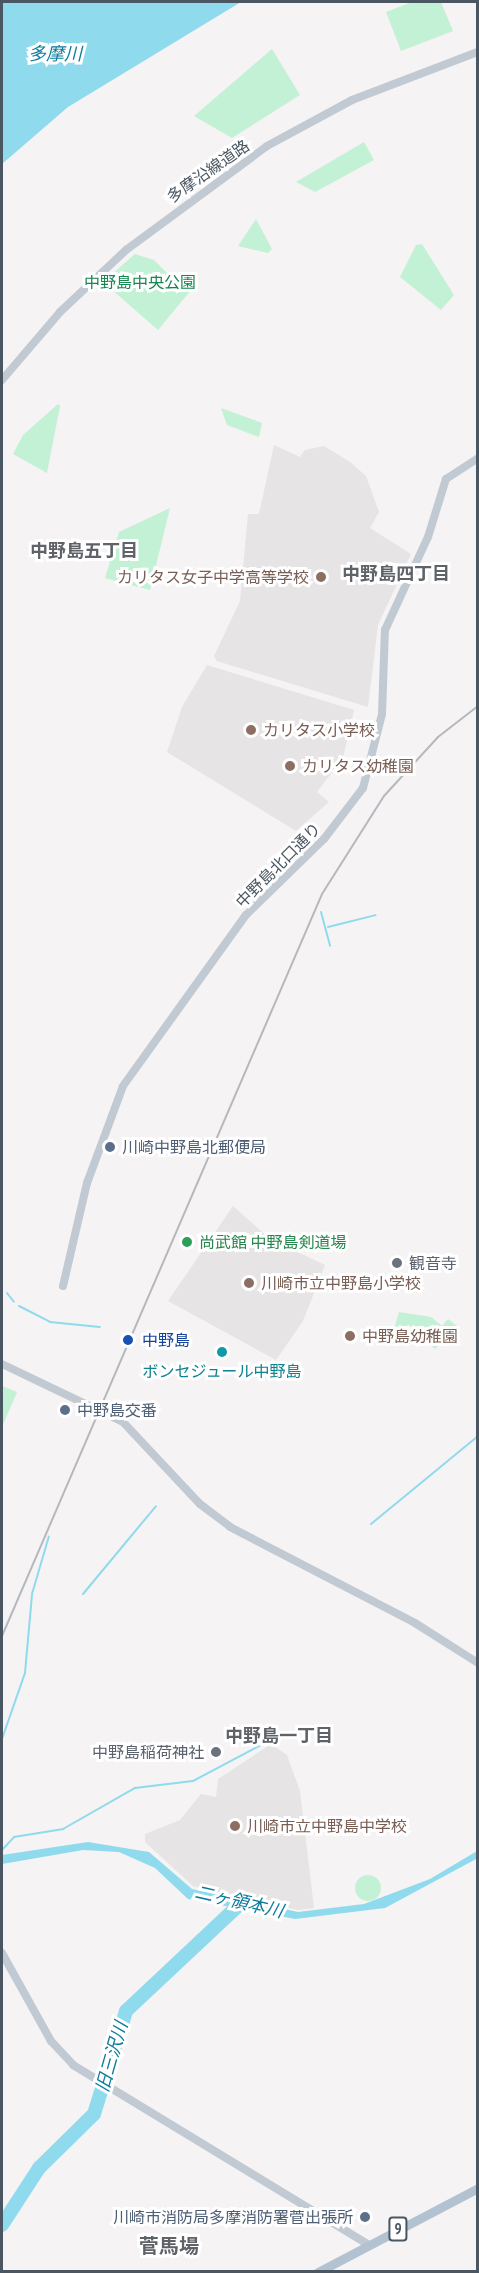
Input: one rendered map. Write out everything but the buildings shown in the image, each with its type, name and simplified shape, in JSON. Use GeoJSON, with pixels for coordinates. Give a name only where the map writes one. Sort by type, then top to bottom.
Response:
{"type":"FeatureCollection","features":[{"type":"Feature","properties":{"kind":"main road","name":"9"},"geometry":{"type":"LineString","coordinates":[[318,2271],[477,2188]]}},
{"type":"Feature","properties":{"kind":"street","name":"多摩沿線道路"},"geometry":{"type":"LineString","coordinates":[[2,380],[60,312],[126,250],[260,151],[352,100],[477,52]]}},
{"type":"Feature","properties":{"kind":"street","name":"中野島北口通り"},"geometry":{"type":"LineString","coordinates":[[63,1286],[87,1183],[123,1086],[246,915],[324,839],[363,788],[382,714],[385,630],[428,537],[446,479],[477,458]]}},
{"type":"Feature","properties":{"kind":"street"},"geometry":{"type":"LineString","coordinates":[[2,1364],[123,1422],[200,1504],[230,1527],[430,1632],[477,1663]]}},
{"type":"Feature","properties":{"kind":"street"},"geometry":{"type":"LineString","coordinates":[[2,1953],[51,2041],[105,2087],[369,2245]]}},
{"type":"Feature","properties":{"kind":"shaded area","name":"カリタス女子中学高等学校"},"geometry":{"type":"Polygon","coordinates":[[[274,445],[300,457],[305,450],[324,446],[350,462],[366,476],[379,512],[370,528],[411,554],[378,625],[368,707],[217,661],[214,656],[240,601],[248,514],[259,514],[274,445]]]}},
{"type":"Feature","properties":{"kind":"shaded area","name":"カリタス小学校"},"geometry":{"type":"Polygon","coordinates":[[[207,665],[354,710],[343,758],[317,792],[329,802],[296,831],[167,752],[182,707],[207,665]]]}},
{"type":"Feature","properties":{"kind":"shaded area","name":"川崎市立中野島小学校"},"geometry":{"type":"Polygon","coordinates":[[[233,1206],[270,1239],[325,1265],[303,1321],[276,1360],[168,1301],[233,1206]]]}},
{"type":"Feature","properties":{"kind":"shaded area","name":"川崎市立中野島中学校"},"geometry":{"type":"Polygon","coordinates":[[[271,1744],[287,1755],[300,1791],[314,1908],[298,1910],[193,1886],[145,1842],[145,1834],[180,1820],[201,1794],[216,1797],[218,1779],[271,1744]]]}},
{"type":"Feature","properties":{"kind":"green space"},"geometry":{"type":"Polygon","coordinates":[[[412,2],[441,2],[453,31],[401,51],[386,12],[412,2]]]}},
{"type":"Feature","properties":{"kind":"green space"},"geometry":{"type":"Polygon","coordinates":[[[272,49],[300,95],[232,138],[194,116],[272,49]]]}},
{"type":"Feature","properties":{"kind":"green space"},"geometry":{"type":"Polygon","coordinates":[[[364,142],[374,160],[315,192],[296,182],[364,142]]]}},
{"type":"Feature","properties":{"kind":"green space"},"geometry":{"type":"Polygon","coordinates":[[[256,219],[272,249],[268,253],[238,246],[256,219]]]}},
{"type":"Feature","properties":{"kind":"green space"},"geometry":{"type":"Polygon","coordinates":[[[422,244],[454,295],[441,310],[400,277],[416,245],[422,244]]]}},
{"type":"Feature","properties":{"kind":"green space","name":"中野島中央公園"},"geometry":{"type":"Polygon","coordinates":[[[135,254],[154,260],[174,280],[175,290],[191,290],[158,330],[103,282],[135,254]]]}},
{"type":"Feature","properties":{"kind":"green space"},"geometry":{"type":"Polygon","coordinates":[[[58,404],[60,406],[47,473],[13,454],[23,435],[58,404]]]}},
{"type":"Feature","properties":{"kind":"green space"},"geometry":{"type":"Polygon","coordinates":[[[221,408],[262,423],[259,437],[227,425],[221,408]]]}},
{"type":"Feature","properties":{"kind":"green space"},"geometry":{"type":"Polygon","coordinates":[[[170,508],[150,590],[105,578],[119,532],[170,508]]]}},
{"type":"Feature","properties":{"kind":"green space"},"geometry":{"type":"Polygon","coordinates":[[[399,1312],[431,1317],[442,1326],[448,1319],[457,1326],[435,1349],[409,1325],[394,1329],[399,1312]]]}},
{"type":"Feature","properties":{"kind":"green space"},"geometry":{"type":"Polygon","coordinates":[[[2,1386],[17,1392],[2,1427],[2,1386]]]}},
{"type":"Feature","properties":{"kind":"green space"},"geometry":{"type":"Polygon","coordinates":[[[368,1875],[377,1879],[381,1888],[377,1897],[368,1901],[359,1897],[355,1888],[359,1879],[368,1875]]]}},
{"type":"Feature","properties":{"kind":"water","name":"多摩川"},"geometry":{"type":"Polygon","coordinates":[[[2,2],[241,2],[68,107],[2,164],[2,2]]]}},
{"type":"Feature","properties":{"kind":"water","name":"二ヶ領本川"},"geometry":{"type":"Polygon","coordinates":[[[88,1842],[149,1852],[192,1889],[298,1912],[364,1904],[430,1879],[477,1851],[478,1858],[385,1908],[295,1919],[188,1899],[155,1868],[119,1852],[83,1850],[2,1864],[2,1855],[88,1842]]]}},
{"type":"Feature","properties":{"kind":"waterway"},"geometry":{"type":"LineString","coordinates":[[321,912],[330,946]]}},
{"type":"Feature","properties":{"kind":"waterway"},"geometry":{"type":"LineString","coordinates":[[328,927],[376,915]]}},
{"type":"Feature","properties":{"kind":"waterway"},"geometry":{"type":"LineString","coordinates":[[7,1293],[14,1302]]}},
{"type":"Feature","properties":{"kind":"waterway"},"geometry":{"type":"LineString","coordinates":[[19,1306],[50,1322],[100,1327]]}},
{"type":"Feature","properties":{"kind":"waterway"},"geometry":{"type":"LineString","coordinates":[[371,1524],[478,1436]]}},
{"type":"Feature","properties":{"kind":"waterway"},"geometry":{"type":"LineString","coordinates":[[83,1594],[156,1506]]}},
{"type":"Feature","properties":{"kind":"waterway"},"geometry":{"type":"LineString","coordinates":[[2,1739],[25,1673],[32,1594],[49,1536]]}},
{"type":"Feature","properties":{"kind":"waterway"},"geometry":{"type":"LineString","coordinates":[[2,1850],[14,1837],[63,1829],[135,1788],[193,1781],[263,1744]]}},
{"type":"Feature","properties":{"kind":"waterway","name":"旧三沢川"},"geometry":{"type":"LineString","coordinates":[[2,2225],[39,2168],[94,2114],[126,2011],[241,1903]]}},
{"type":"Feature","properties":{"kind":"railway"},"geometry":{"type":"LineString","coordinates":[[2,1636],[322,894],[384,796],[438,737],[478,706]]}},
{"type":"Feature","properties":{"kind":"place","name":"カリタス女子中学高等学校"},"geometry":{"type":"Point","coordinates":[321,577]}},
{"type":"Feature","properties":{"kind":"place","name":"カリタス小学校"},"geometry":{"type":"Point","coordinates":[251,730]}},
{"type":"Feature","properties":{"kind":"place","name":"カリタス幼稚園"},"geometry":{"type":"Point","coordinates":[290,766]}},
{"type":"Feature","properties":{"kind":"place","name":"川崎中野島北郵便局"},"geometry":{"type":"Point","coordinates":[110,1147]}},
{"type":"Feature","properties":{"kind":"place","name":"尚武館 中野島剣道場"},"geometry":{"type":"Point","coordinates":[187,1242]}},
{"type":"Feature","properties":{"kind":"place","name":"観音寺"},"geometry":{"type":"Point","coordinates":[397,1263]}},
{"type":"Feature","properties":{"kind":"place","name":"川崎市立中野島小学校"},"geometry":{"type":"Point","coordinates":[249,1283]}},
{"type":"Feature","properties":{"kind":"place","name":"中野島幼稚園"},"geometry":{"type":"Point","coordinates":[350,1336]}},
{"type":"Feature","properties":{"kind":"place","name":"中野島"},"geometry":{"type":"Point","coordinates":[128,1340]}},
{"type":"Feature","properties":{"kind":"place","name":"ボンセジュール中野島"},"geometry":{"type":"Point","coordinates":[222,1352]}},
{"type":"Feature","properties":{"kind":"place","name":"中野島交番"},"geometry":{"type":"Point","coordinates":[65,1410]}},
{"type":"Feature","properties":{"kind":"place","name":"中野島稲荷神社"},"geometry":{"type":"Point","coordinates":[216,1752]}},
{"type":"Feature","properties":{"kind":"place","name":"川崎市立中野島中学校"},"geometry":{"type":"Point","coordinates":[235,1826]}},
{"type":"Feature","properties":{"kind":"place","name":"川崎市消防局多摩消防署菅出張所"},"geometry":{"type":"Point","coordinates":[365,2217]}},
{"type":"Feature","properties":{"kind":"district","name":"中野島五丁目"},"geometry":{"type":"Point","coordinates":[84,551]}},
{"type":"Feature","properties":{"kind":"district","name":"中野島四丁目"},"geometry":{"type":"Point","coordinates":[396,574]}},
{"type":"Feature","properties":{"kind":"district","name":"中野島一丁目"},"geometry":{"type":"Point","coordinates":[279,1736]}},
{"type":"Feature","properties":{"kind":"district","name":"菅馬場"},"geometry":{"type":"Point","coordinates":[169,2246]}}]}
